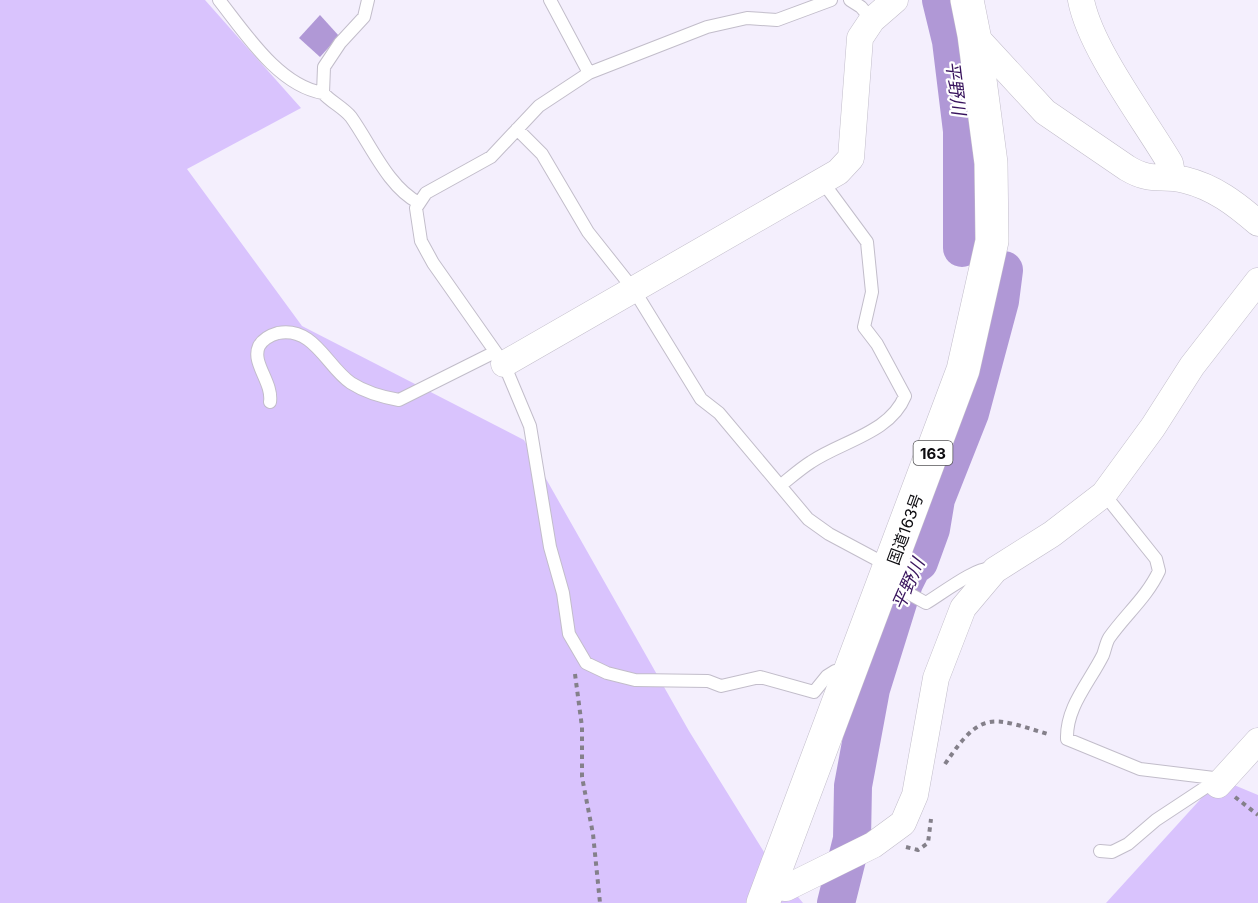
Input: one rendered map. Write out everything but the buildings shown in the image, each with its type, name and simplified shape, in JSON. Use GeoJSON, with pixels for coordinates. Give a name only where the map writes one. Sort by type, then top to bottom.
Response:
{"type":"FeatureCollection","features":[{"type":"Feature","properties":{"kind":"highway","name":"国道163号"},"geometry":{"type":"LineString","coordinates":[[766,895],[849,676],[894,584],[963,370],[992,241],[991,163],[974,35],[967,0]]}},
{"type":"Feature","properties":{"kind":"street"},"geometry":{"type":"LineString","coordinates":[[500,358],[634,290],[838,172],[851,158],[860,38],[872,20],[894,0]]}},
{"type":"Feature","properties":{"kind":"street"},"geometry":{"type":"LineString","coordinates":[[1082,0],[1084,16],[1115,74],[1170,163],[1173,178]]}},
{"type":"Feature","properties":{"kind":"street"},"geometry":{"type":"LineString","coordinates":[[974,35],[1045,112],[1061,124],[1140,176],[1152,180],[1173,178],[1219,194],[1258,223]]}},
{"type":"Feature","properties":{"kind":"street"},"geometry":{"type":"LineString","coordinates":[[766,895],[786,888],[877,842],[903,823],[910,812],[936,678],[956,624],[972,596],[995,570],[1052,534],[1104,494],[1153,427],[1192,366],[1258,280]]}},
{"type":"Feature","properties":{"kind":"street"},"geometry":{"type":"LineString","coordinates":[[1221,782],[1258,741]]}},
{"type":"Feature","properties":{"kind":"lane"},"geometry":{"type":"LineString","coordinates":[[219,0],[285,74],[309,91],[323,93],[333,104],[348,114],[392,179],[410,199],[419,203]]}},
{"type":"Feature","properties":{"kind":"lane"},"geometry":{"type":"LineString","coordinates":[[323,93],[324,67],[340,42],[364,17],[368,0]]}},
{"type":"Feature","properties":{"kind":"lane"},"geometry":{"type":"LineString","coordinates":[[550,0],[589,73]]}},
{"type":"Feature","properties":{"kind":"lane"},"geometry":{"type":"LineString","coordinates":[[831,0],[777,20],[747,18],[707,27],[589,73],[539,106],[491,157],[426,193],[416,208],[425,248],[500,358],[530,426],[550,547],[563,593],[569,634],[586,663],[608,673],[635,680],[708,681],[721,686],[760,677],[814,692],[827,676],[835,671],[849,676]]}},
{"type":"Feature","properties":{"kind":"lane"},"geometry":{"type":"LineString","coordinates":[[850,0],[861,7],[872,20]]}},
{"type":"Feature","properties":{"kind":"lane"},"geometry":{"type":"LineString","coordinates":[[517,129],[542,154],[588,232],[634,290],[701,399],[719,414],[808,519],[894,584],[926,603],[972,574],[986,568],[995,570]]}},
{"type":"Feature","properties":{"kind":"lane"},"geometry":{"type":"LineString","coordinates":[[781,485],[810,462],[887,422],[898,411],[905,396],[877,344],[864,327],[872,292],[867,242],[822,181]]}},
{"type":"Feature","properties":{"kind":"lane"},"geometry":{"type":"LineString","coordinates":[[270,402],[270,385],[258,362],[259,346],[270,335],[283,332],[298,335],[312,342],[349,381],[363,390],[399,400],[500,358]]}},
{"type":"Feature","properties":{"kind":"lane"},"geometry":{"type":"LineString","coordinates":[[1104,494],[1156,559],[1159,571],[1147,592],[1108,639],[1102,655],[1072,710],[1067,726],[1067,739],[1140,769],[1221,782]]}},
{"type":"Feature","properties":{"kind":"lane"},"geometry":{"type":"LineString","coordinates":[[1100,851],[1112,852],[1128,844],[1156,820],[1209,785],[1221,782]]}},
{"type":"Feature","properties":{"kind":"path"},"geometry":{"type":"LineString","coordinates":[[569,634],[582,727],[582,777],[593,834],[600,903]]}},
{"type":"Feature","properties":{"kind":"path"},"geometry":{"type":"LineString","coordinates":[[940,771],[965,734],[978,724],[998,721],[1067,739]]}},
{"type":"Feature","properties":{"kind":"path"},"geometry":{"type":"LineString","coordinates":[[877,842],[913,851],[918,850],[928,843],[932,815]]}},
{"type":"Feature","properties":{"kind":"shaded area"},"geometry":{"type":"Polygon","coordinates":[[[0,0],[205,0],[301,108],[187,169],[302,326],[524,440],[689,731],[772,865],[803,903],[0,903],[0,0]]]}},
{"type":"Feature","properties":{"kind":"shaded area"},"geometry":{"type":"Polygon","coordinates":[[[320,15],[339,36],[320,57],[299,38],[320,15]]]}},
{"type":"Feature","properties":{"kind":"shaded area"},"geometry":{"type":"Polygon","coordinates":[[[1234,785],[1258,795],[1258,903],[1106,903],[1207,792],[1234,785]]]}},
{"type":"Feature","properties":{"kind":"waterway","name":"平野川"},"geometry":{"type":"LineString","coordinates":[[941,0],[951,41],[962,131],[962,248]]}},
{"type":"Feature","properties":{"kind":"waterway","name":"平野川"},"geometry":{"type":"LineString","coordinates":[[836,903],[852,839],[853,786],[871,689],[904,583],[912,567],[919,562],[931,529],[936,499],[970,413],[1000,301],[1004,270]]}}]}
